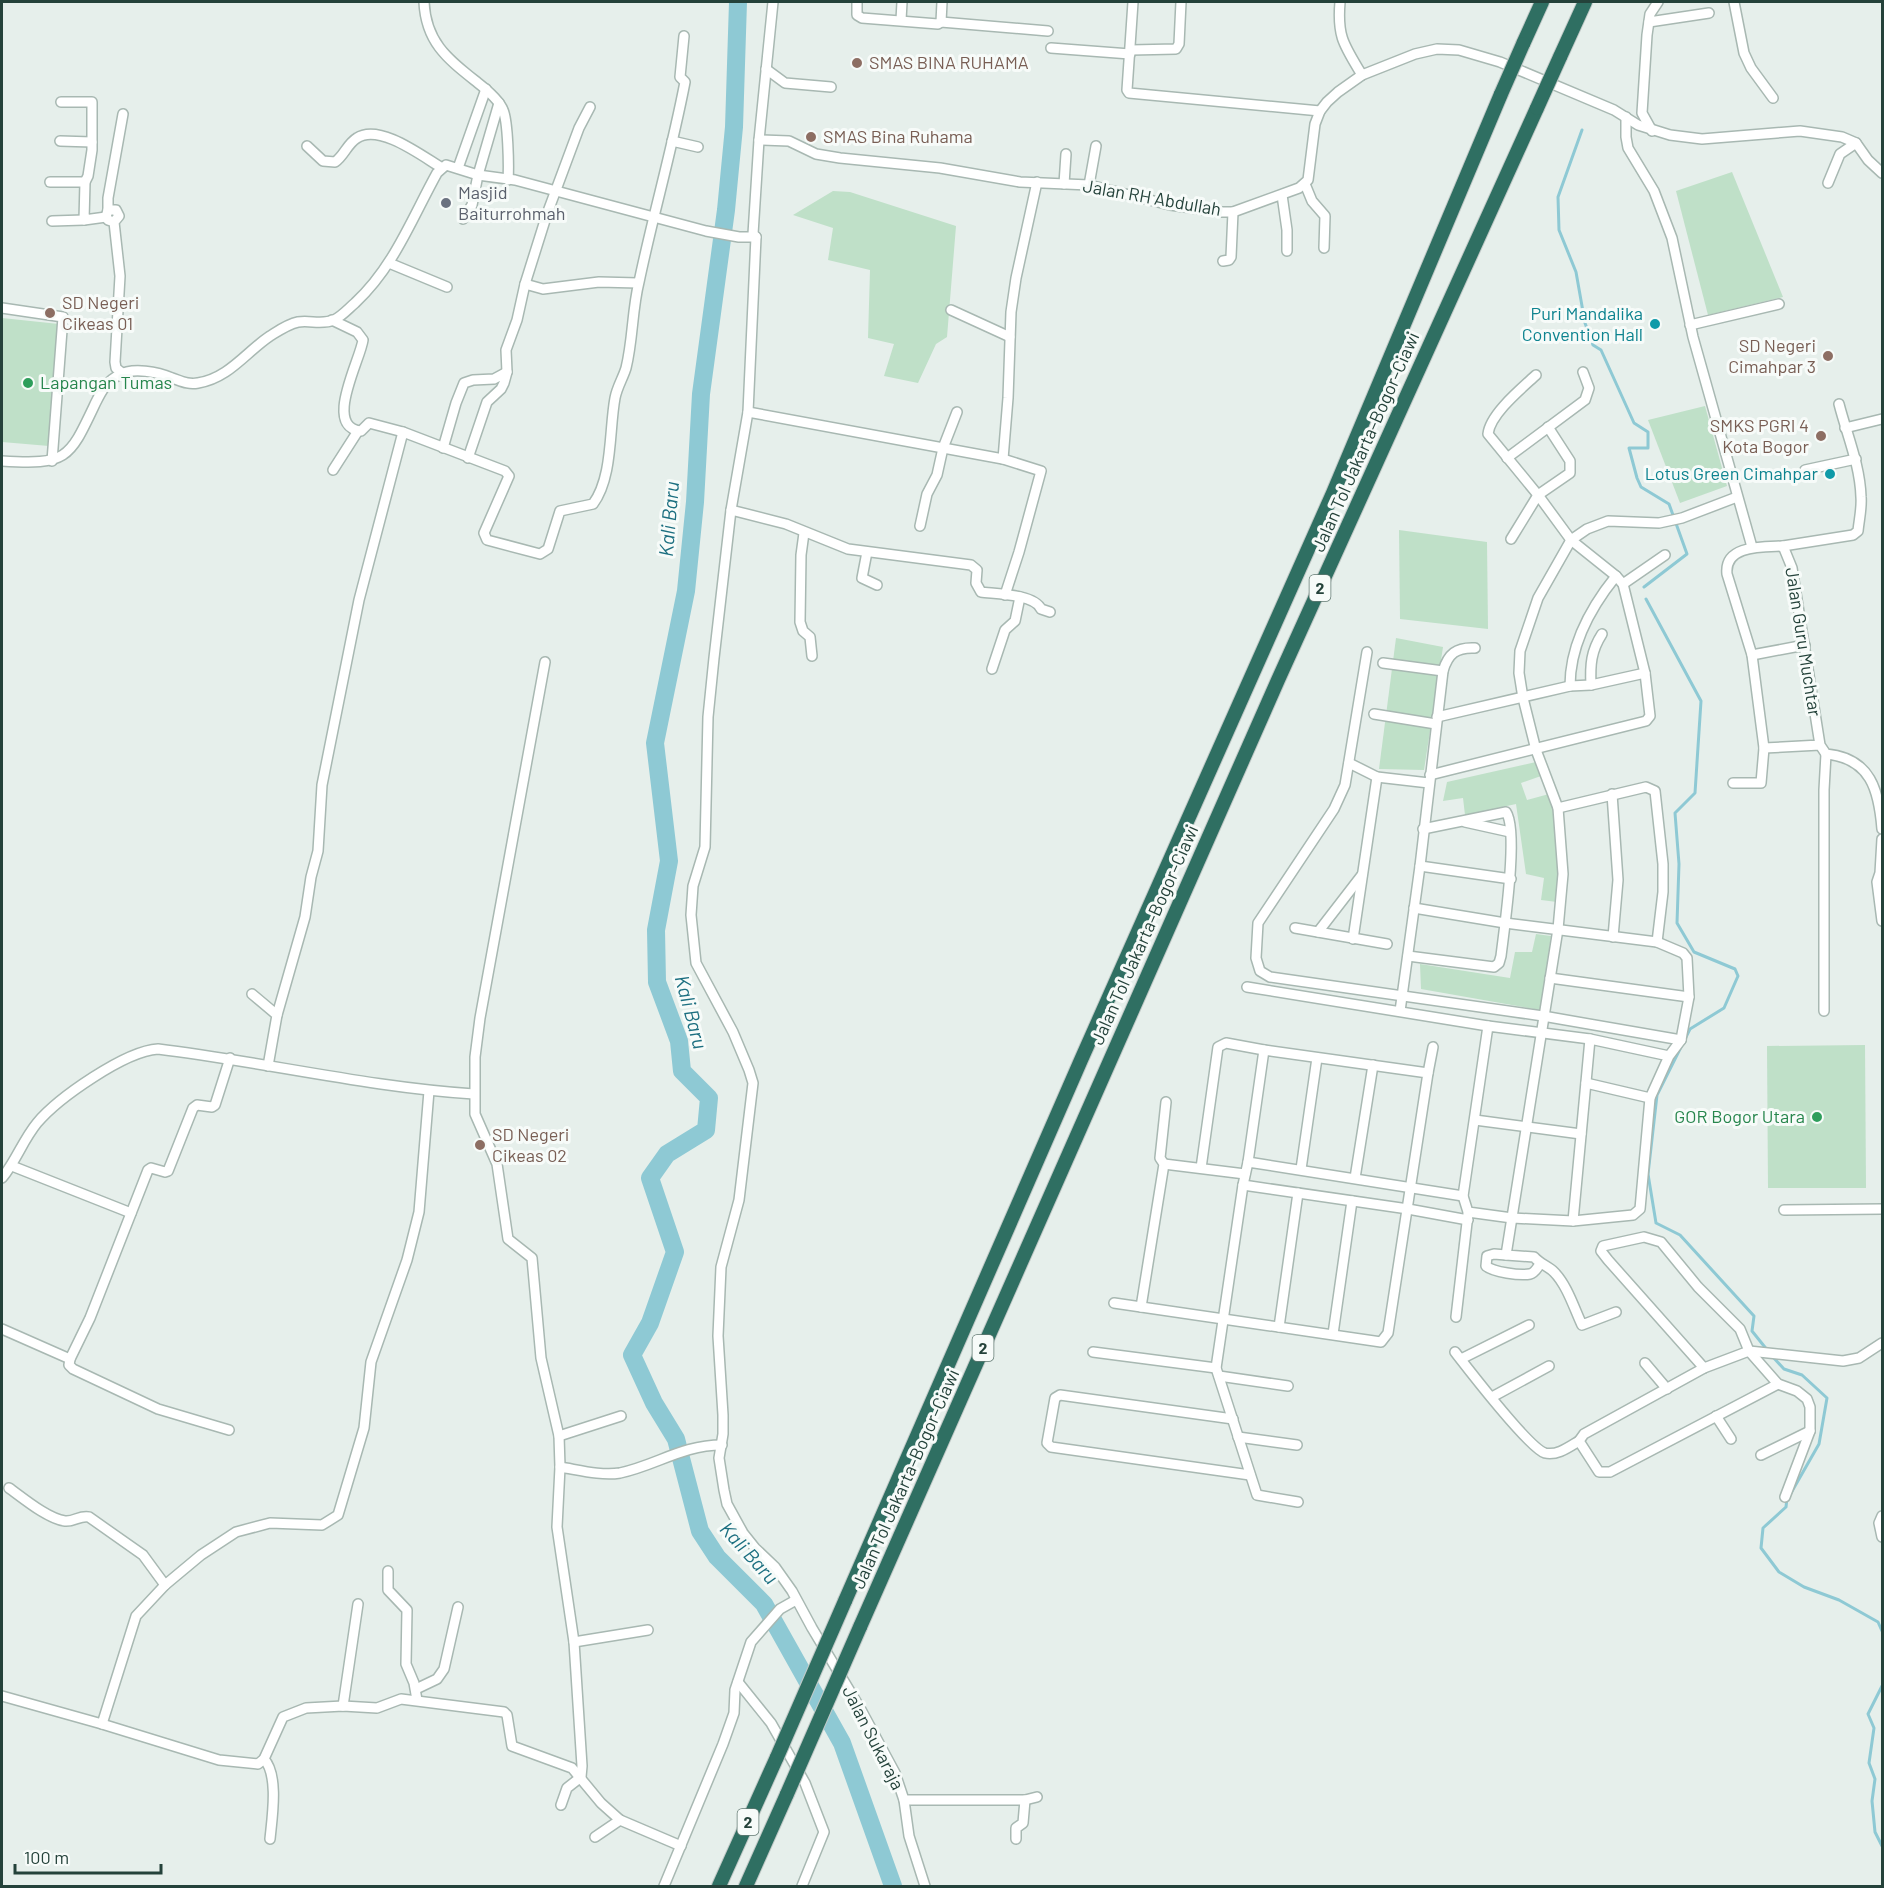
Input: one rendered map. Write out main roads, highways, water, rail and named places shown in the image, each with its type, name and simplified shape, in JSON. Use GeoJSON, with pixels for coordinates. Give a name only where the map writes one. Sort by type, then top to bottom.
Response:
{"type":"FeatureCollection","features":[{"type":"Feature","properties":{"kind":"highway","name":"Jalan Tol Jakarta–Bogor–Ciawi"},"geometry":{"type":"LineString","coordinates":[[719,1887],[1081,1060],[1333,492],[1542,2]]}},
{"type":"Feature","properties":{"kind":"highway","name":"Jalan Tol Jakarta–Bogor–Ciawi"},"geometry":{"type":"LineString","coordinates":[[748,1887],[753,1870],[1105,1069],[1585,2]]}},
{"type":"Feature","properties":{"kind":"highway"},"geometry":{"type":"LineString","coordinates":[[1081,1060],[1105,1069]]}},
{"type":"Feature","properties":{"kind":"waterway","name":"Kali Baru"},"geometry":{"type":"LineString","coordinates":[[738,2],[734,127],[726,210],[701,394],[695,502],[686,591],[655,743],[669,861],[656,930],[657,982],[679,1041],[682,1071],[709,1098],[706,1130],[667,1154],[650,1178],[675,1252],[650,1323],[632,1355],[654,1403],[676,1439],[700,1531],[717,1557],[764,1604],[842,1743],[893,1886]]}},
{"type":"Feature","properties":{"kind":"waterway"},"geometry":{"type":"LineString","coordinates":[[1582,130],[1558,197],[1559,230],[1576,272],[1585,323],[1593,345],[1601,350],[1634,423],[1648,432],[1648,448],[1629,448],[1637,478],[1641,487],[1669,504],[1687,554],[1644,587]]}},
{"type":"Feature","properties":{"kind":"waterway"},"geometry":{"type":"LineString","coordinates":[[1646,599],[1701,701],[1695,793],[1675,813],[1679,864],[1677,923],[1694,952],[1735,969],[1738,976],[1724,1008],[1690,1029],[1685,1039]]}},
{"type":"Feature","properties":{"kind":"waterway"},"geometry":{"type":"LineString","coordinates":[[1681,1047],[1657,1095],[1648,1174],[1656,1223],[1680,1235],[1754,1316],[1752,1331],[1768,1351]]}},
{"type":"Feature","properties":{"kind":"waterway"},"geometry":{"type":"LineString","coordinates":[[1772,1356],[1784,1369],[1802,1375],[1827,1398],[1819,1444],[1791,1493]]}},
{"type":"Feature","properties":{"kind":"waterway"},"geometry":{"type":"LineString","coordinates":[[1787,1498],[1786,1507],[1763,1528],[1761,1548],[1779,1572],[1804,1587],[1839,1600],[1878,1622],[1882,1631]]}},
{"type":"Feature","properties":{"kind":"waterway"},"geometry":{"type":"LineString","coordinates":[[1882,1686],[1868,1714],[1874,1728],[1869,1763],[1875,1779],[1872,1801],[1875,1832],[1882,1846]]}},
{"type":"Feature","properties":{"kind":"place","name":"SMAS BINA RUHAMA"},"geometry":{"type":"Point","coordinates":[857,63]}},
{"type":"Feature","properties":{"kind":"place","name":"SMAS Bina Ruhama"},"geometry":{"type":"Point","coordinates":[811,137]}},
{"type":"Feature","properties":{"kind":"place","name":"Masjid Baiturrohmah"},"geometry":{"type":"Point","coordinates":[446,203]}},
{"type":"Feature","properties":{"kind":"place","name":"SD Negeri Cikeas 01"},"geometry":{"type":"Point","coordinates":[50,313]}},
{"type":"Feature","properties":{"kind":"place","name":"Puri Mandalika Convention Hall"},"geometry":{"type":"Point","coordinates":[1655,324]}},
{"type":"Feature","properties":{"kind":"place","name":"SD Negeri Cimahpar 3"},"geometry":{"type":"Point","coordinates":[1828,356]}},
{"type":"Feature","properties":{"kind":"place","name":"Lapangan Tumas"},"geometry":{"type":"Point","coordinates":[28,383]}},
{"type":"Feature","properties":{"kind":"place","name":"SMKS PGRI 4 Kota Bogor"},"geometry":{"type":"Point","coordinates":[1821,436]}},
{"type":"Feature","properties":{"kind":"place","name":"Lotus Green Cimahpar"},"geometry":{"type":"Point","coordinates":[1830,474]}},
{"type":"Feature","properties":{"kind":"place","name":"GOR Bogor Utara"},"geometry":{"type":"Point","coordinates":[1817,1117]}},
{"type":"Feature","properties":{"kind":"place","name":"SD Negeri Cikeas 02"},"geometry":{"type":"Point","coordinates":[480,1145]}}]}
